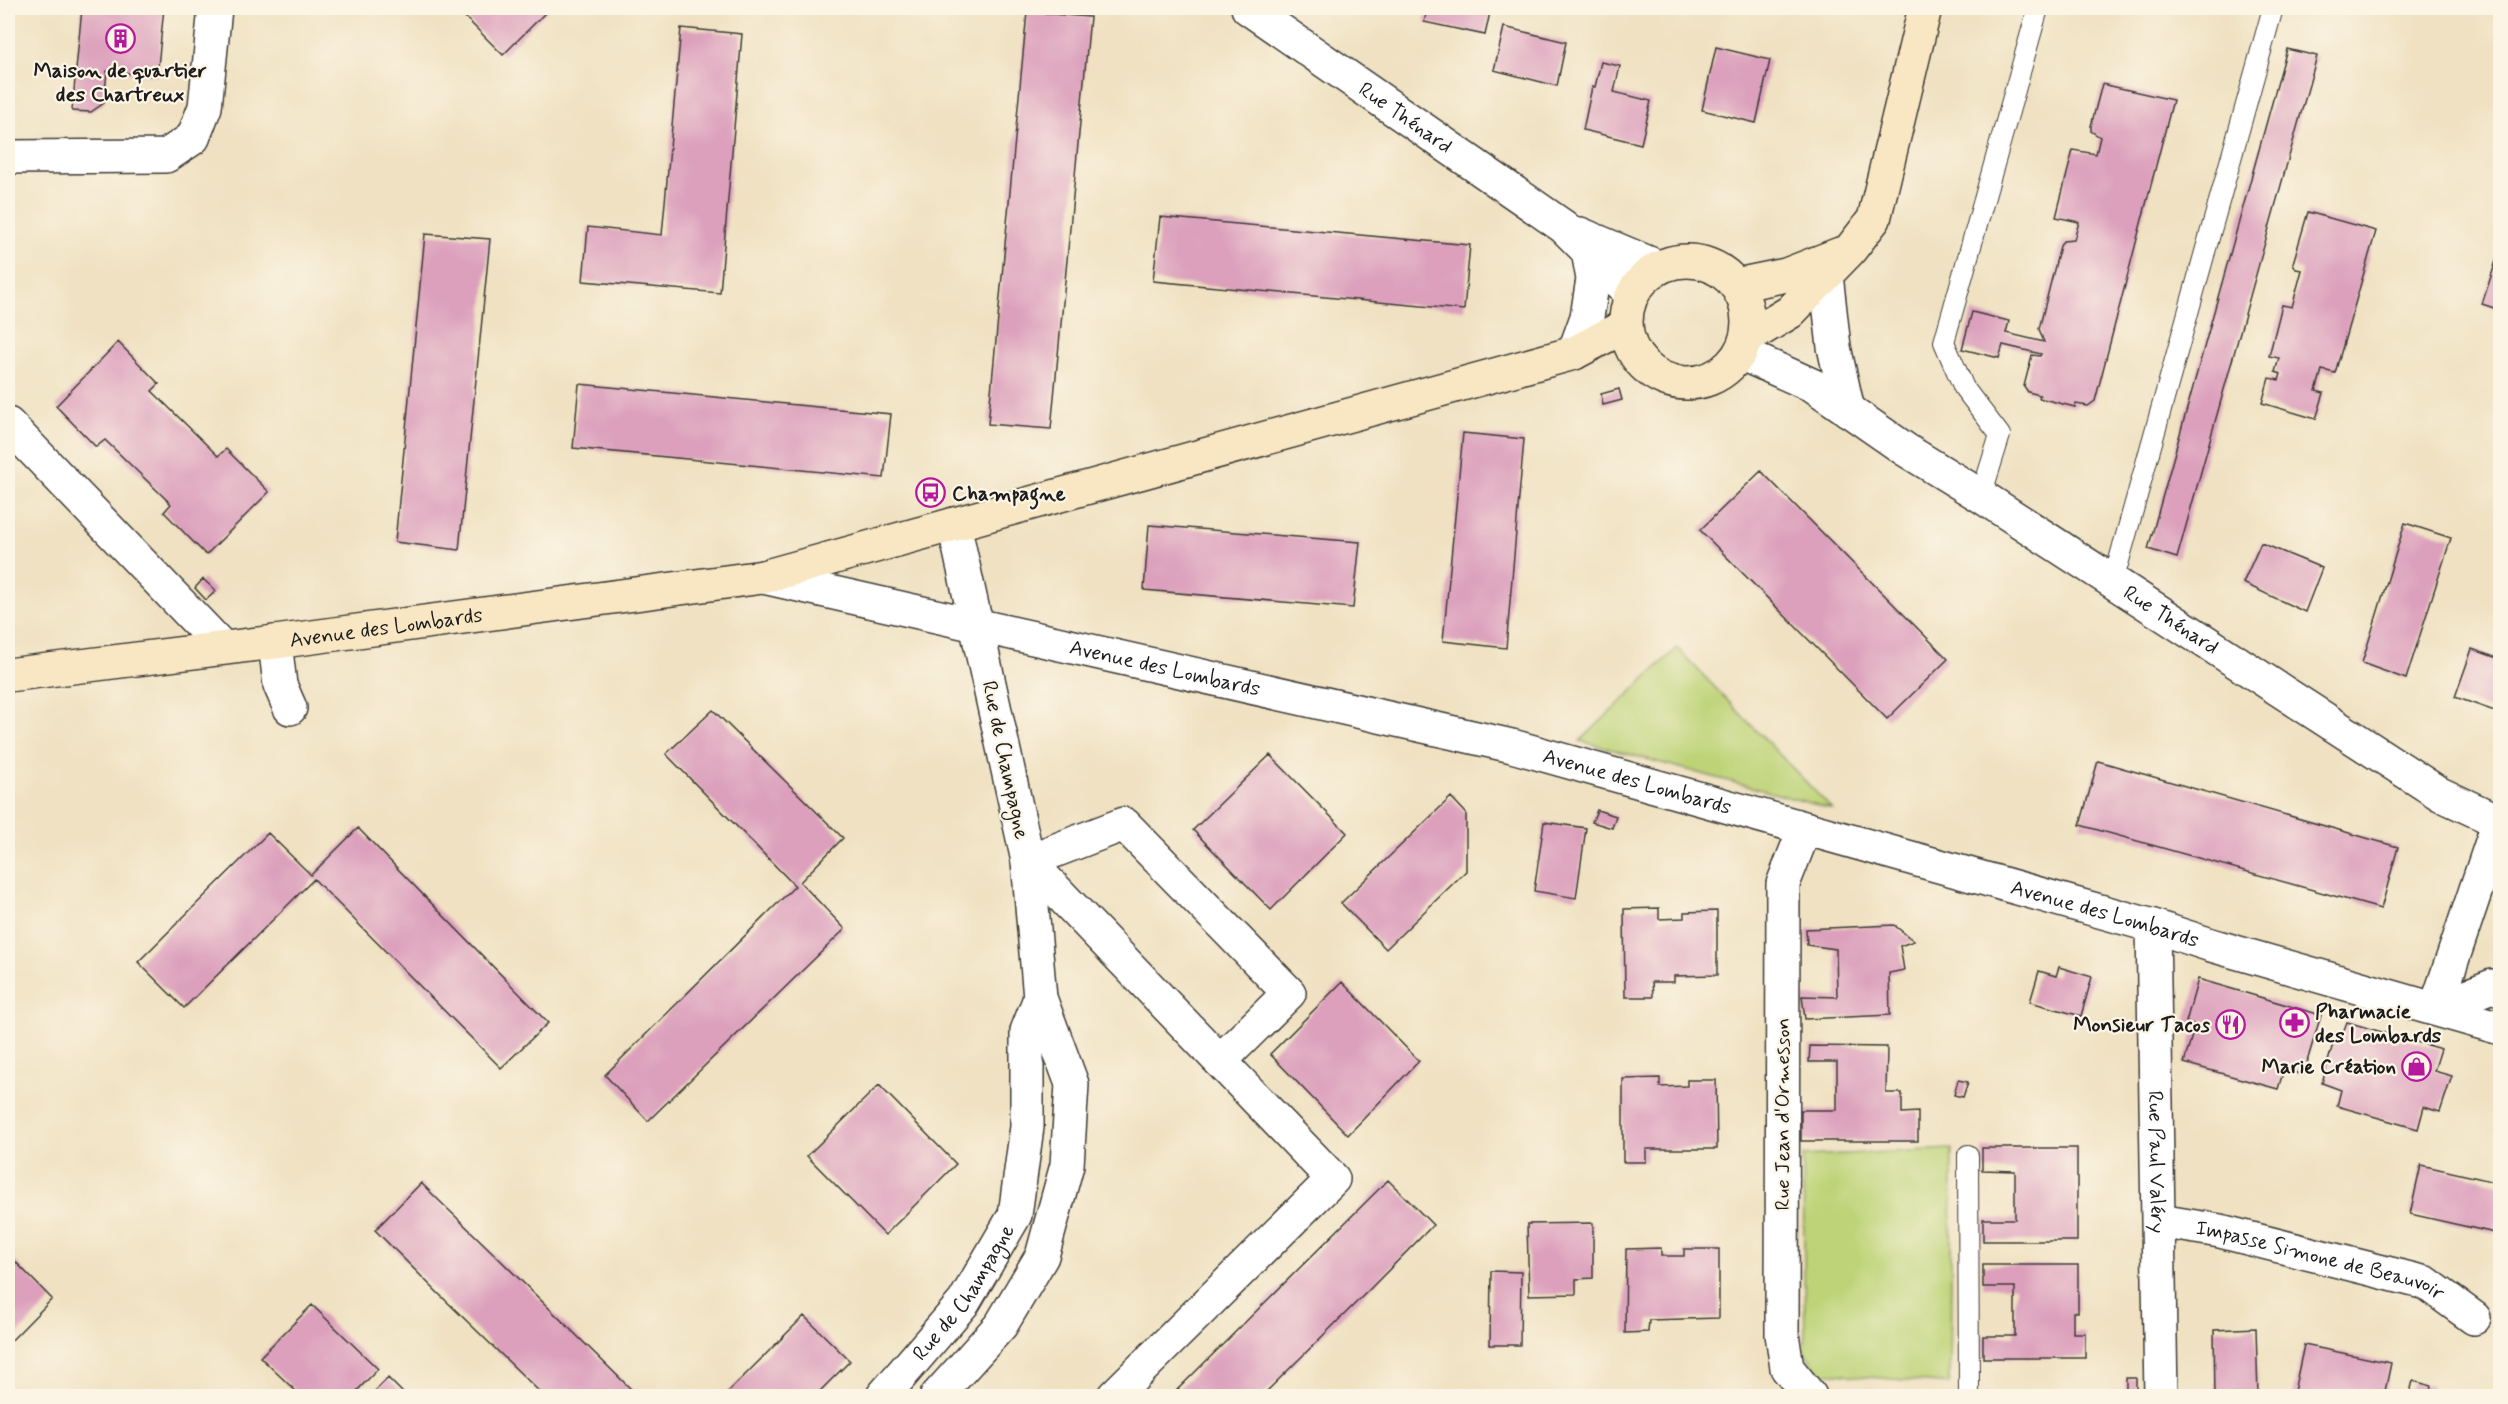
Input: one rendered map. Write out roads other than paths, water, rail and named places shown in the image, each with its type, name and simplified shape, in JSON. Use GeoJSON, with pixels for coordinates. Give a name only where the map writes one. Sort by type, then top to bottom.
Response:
{"type":"FeatureCollection","features":[{"type":"Feature","properties":{"kind":"street"},"geometry":{"type":"LineString","coordinates":[[8,156],[166,156],[193,138],[205,107],[215,8]]}},
{"type":"Feature","properties":{"kind":"street","name":"Rue Thénard"},"geometry":{"type":"LineString","coordinates":[[1248,8],[1564,227],[1631,294]]}},
{"type":"Feature","properties":{"kind":"street"},"geometry":{"type":"LineString","coordinates":[[1744,346],[1748,311],[1737,285],[1716,266],[1688,260],[1658,267],[1631,294],[1625,326],[1631,349],[1645,368],[1669,381],[1696,383],[1721,373],[1744,346],[1790,312],[1850,250],[1874,219],[1926,8]]}},
{"type":"Feature","properties":{"kind":"street","name":"Rue Thénard"},"geometry":{"type":"LineString","coordinates":[[1564,227],[1658,267]]}},
{"type":"Feature","properties":{"kind":"street"},"geometry":{"type":"LineString","coordinates":[[1737,285],[1786,275],[1850,250]]}},
{"type":"Feature","properties":{"kind":"street"},"geometry":{"type":"LineString","coordinates":[[1574,353],[1587,316],[1593,279],[1588,251]]}},
{"type":"Feature","properties":{"kind":"street"},"geometry":{"type":"LineString","coordinates":[[1826,275],[1834,347],[1848,410]]}},
{"type":"Feature","properties":{"kind":"street","name":"Avenue des Lombards"},"geometry":{"type":"LineString","coordinates":[[8,675],[153,658],[222,647],[275,642],[763,577],[1574,353],[1625,326]]}},
{"type":"Feature","properties":{"kind":"street","name":"Rue Thénard"},"geometry":{"type":"LineString","coordinates":[[1744,346],[1814,386],[1905,450],[1981,496],[2440,794],[2500,823]]}},
{"type":"Feature","properties":{"kind":"street","name":"Avenue des Lombards"},"geometry":{"type":"LineString","coordinates":[[1574,353],[1623,360],[1645,368]]}},
{"type":"Feature","properties":{"kind":"street"},"geometry":{"type":"LineString","coordinates":[[8,424],[222,647]]}},
{"type":"Feature","properties":{"kind":"street","name":"Rue de Champagne"},"geometry":{"type":"LineString","coordinates":[[936,1396],[1002,1325],[1042,1256],[1067,1165],[1072,1084],[1040,998],[1028,861],[954,524]]}},
{"type":"Feature","properties":{"kind":"street","name":"Avenue des Lombards"},"geometry":{"type":"LineString","coordinates":[[763,577],[1512,746],[2153,926],[2211,945],[2500,1028]]}},
{"type":"Feature","properties":{"kind":"street"},"geometry":{"type":"LineString","coordinates":[[275,642],[280,685],[290,708]]}},
{"type":"Feature","properties":{"kind":"street"},"geometry":{"type":"LineString","coordinates":[[2436,1008],[2500,823]]}},
{"type":"Feature","properties":{"kind":"street"},"geometry":{"type":"LineString","coordinates":[[1114,1396],[1333,1179],[1028,861],[1124,824],[1289,993],[1221,1060]]}},
{"type":"Feature","properties":{"kind":"street","name":"Rue Jean d'Ormesson"},"geometry":{"type":"LineString","coordinates":[[1806,1396],[1787,1368],[1782,1334],[1782,1287],[1783,884],[1801,838],[1807,829]]}},
{"type":"Feature","properties":{"kind":"street","name":"Rue Paul Valéry"},"geometry":{"type":"LineString","coordinates":[[2153,926],[2161,1396]]}},
{"type":"Feature","properties":{"kind":"street"},"geometry":{"type":"LineString","coordinates":[[2436,1008],[2492,986],[2500,988]]}},
{"type":"Feature","properties":{"kind":"street","name":"Rue de Champagne"},"geometry":{"type":"LineString","coordinates":[[883,1396],[964,1302],[1015,1215],[1027,1127],[1027,1031],[1040,998]]}},
{"type":"Feature","properties":{"kind":"street","name":"Impasse Simone de Beauvoir"},"geometry":{"type":"LineString","coordinates":[[2159,1221],[2220,1232],[2426,1283],[2474,1318]]}},
{"type":"Feature","properties":{"kind":"lane"},"geometry":{"type":"LineString","coordinates":[[2113,582],[2273,8]]}},
{"type":"Feature","properties":{"kind":"lane"},"geometry":{"type":"LineString","coordinates":[[1981,496],[2000,435],[1964,388],[1944,342],[2037,12]]}},
{"type":"Feature","properties":{"kind":"lane"},"geometry":{"type":"LineString","coordinates":[[1968,1155],[1969,1396]]}},
{"type":"Feature","properties":{"kind":"place","name":"Maison de quartier des Chartreux"},"geometry":{"type":"Point","coordinates":[120,39]}},
{"type":"Feature","properties":{"kind":"place","name":"Champagne"},"geometry":{"type":"Point","coordinates":[931,493]}},
{"type":"Feature","properties":{"kind":"place","name":"Pharmacie des Lombards"},"geometry":{"type":"Point","coordinates":[2294,1023]}},
{"type":"Feature","properties":{"kind":"place","name":"Monsieur Tacos"},"geometry":{"type":"Point","coordinates":[2231,1024]}},
{"type":"Feature","properties":{"kind":"place","name":"Marie Création"},"geometry":{"type":"Point","coordinates":[2417,1066]}}]}
